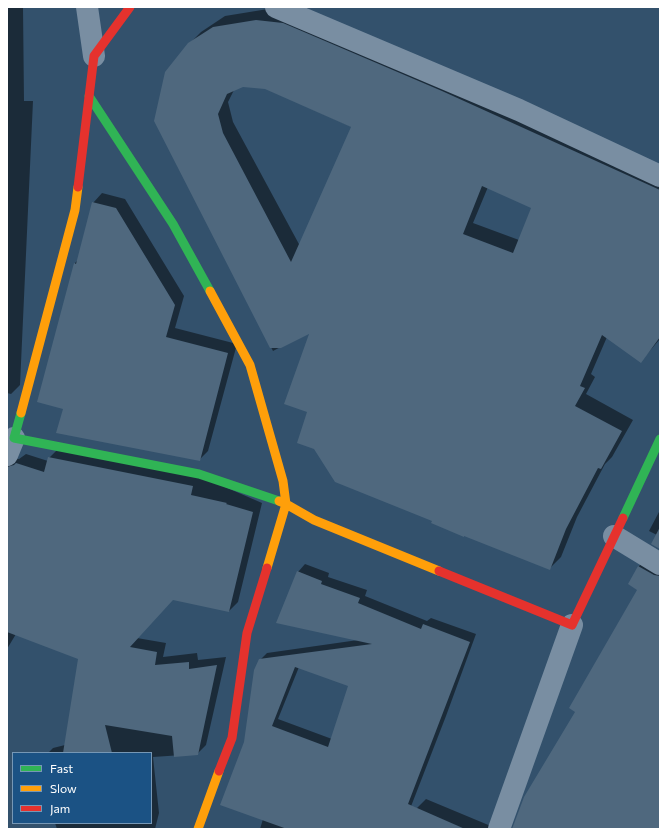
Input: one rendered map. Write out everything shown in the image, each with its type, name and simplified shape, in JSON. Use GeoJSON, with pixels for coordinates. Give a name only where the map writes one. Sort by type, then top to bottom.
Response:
{"type":"FeatureCollection","features":[{"type":"Feature","properties":{"kind":"street"},"geometry":{"type":"LineString","coordinates":[[87,7],[94,56],[75,210],[11,447],[199,474],[286,504],[314,520],[572,625]]}},
{"type":"Feature","properties":{"kind":"street"},"geometry":{"type":"LineString","coordinates":[[94,56],[130,7]]}},
{"type":"Feature","properties":{"kind":"street"},"geometry":{"type":"LineString","coordinates":[[276,7],[519,110],[660,176]]}},
{"type":"Feature","properties":{"kind":"street"},"geometry":{"type":"LineString","coordinates":[[89,96],[173,224],[250,365],[283,481],[286,504],[247,633],[232,738],[198,829]]}},
{"type":"Feature","properties":{"kind":"street"},"geometry":{"type":"LineString","coordinates":[[498,829],[572,625],[660,439]]}},
{"type":"Feature","properties":{"kind":"street"},"geometry":{"type":"LineString","coordinates":[[614,536],[660,564]]}},
{"type":"Feature","properties":{"kind":"building"},"geometry":{"type":"Polygon","coordinates":[[[256,20],[283,23],[442,91],[660,190],[660,337],[641,363],[602,335],[580,386],[585,388],[575,406],[622,431],[601,469],[598,468],[566,529],[550,570],[464,537],[431,523],[432,521],[335,482],[314,449],[297,443],[307,412],[284,404],[309,334],[281,348],[270,348],[154,121],[165,72],[188,43],[213,27],[256,20]],[[243,87],[227,94],[218,114],[223,133],[291,262],[351,127],[265,89],[243,87]],[[482,186],[463,234],[513,253],[531,208],[482,186]]]}},
{"type":"Feature","properties":{"kind":"building"},"geometry":{"type":"Polygon","coordinates":[[[92,202],[116,208],[175,305],[166,337],[228,353],[200,461],[56,433],[63,409],[37,402],[92,202]]]}},
{"type":"Feature","properties":{"kind":"building"},"geometry":{"type":"Polygon","coordinates":[[[48,457],[193,486],[191,495],[227,503],[226,504],[253,512],[229,612],[173,600],[130,647],[157,652],[155,665],[189,662],[189,669],[217,665],[198,755],[174,757],[172,736],[105,725],[112,752],[63,752],[78,659],[7,632],[7,467],[16,463],[44,472],[48,457]]]}},
{"type":"Feature","properties":{"kind":"building"},"geometry":{"type":"Polygon","coordinates":[[[660,527],[660,549],[651,544],[660,527]]]}},
{"type":"Feature","properties":{"kind":"building"},"geometry":{"type":"Polygon","coordinates":[[[638,566],[654,575],[660,576],[660,829],[512,829],[524,797],[575,712],[569,708],[637,590],[628,584],[638,566]]]}},
{"type":"Feature","properties":{"kind":"building"},"geometry":{"type":"Polygon","coordinates":[[[297,571],[322,581],[321,584],[360,598],[358,603],[421,629],[423,624],[470,642],[408,804],[465,829],[287,829],[220,805],[244,742],[254,670],[259,659],[372,644],[276,623],[297,571]],[[295,667],[272,726],[328,747],[348,686],[295,667]]]}},
{"type":"Feature","properties":{"kind":"traffic: fast"},"geometry":{"type":"LineString","coordinates":[[89,96],[173,224],[210,291]]}},
{"type":"Feature","properties":{"kind":"traffic: fast"},"geometry":{"type":"LineString","coordinates":[[21,413],[14,438],[199,474],[279,501]]}},
{"type":"Feature","properties":{"kind":"traffic: fast"},"geometry":{"type":"LineString","coordinates":[[623,518],[660,439]]}},
{"type":"Feature","properties":{"kind":"traffic: slow"},"geometry":{"type":"LineString","coordinates":[[21,413],[75,210],[78,187]]}},
{"type":"Feature","properties":{"kind":"traffic: slow"},"geometry":{"type":"LineString","coordinates":[[210,291],[250,365],[283,481],[286,504],[267,568]]}},
{"type":"Feature","properties":{"kind":"traffic: slow"},"geometry":{"type":"LineString","coordinates":[[279,501],[314,520],[439,571]]}},
{"type":"Feature","properties":{"kind":"traffic: slow"},"geometry":{"type":"LineString","coordinates":[[198,829],[219,771]]}},
{"type":"Feature","properties":{"kind":"traffic: jam"},"geometry":{"type":"LineString","coordinates":[[78,187],[94,56],[130,7]]}},
{"type":"Feature","properties":{"kind":"traffic: jam"},"geometry":{"type":"LineString","coordinates":[[439,571],[572,625],[623,518]]}},
{"type":"Feature","properties":{"kind":"traffic: jam"},"geometry":{"type":"LineString","coordinates":[[219,771],[232,738],[247,633],[267,568]]}}]}
